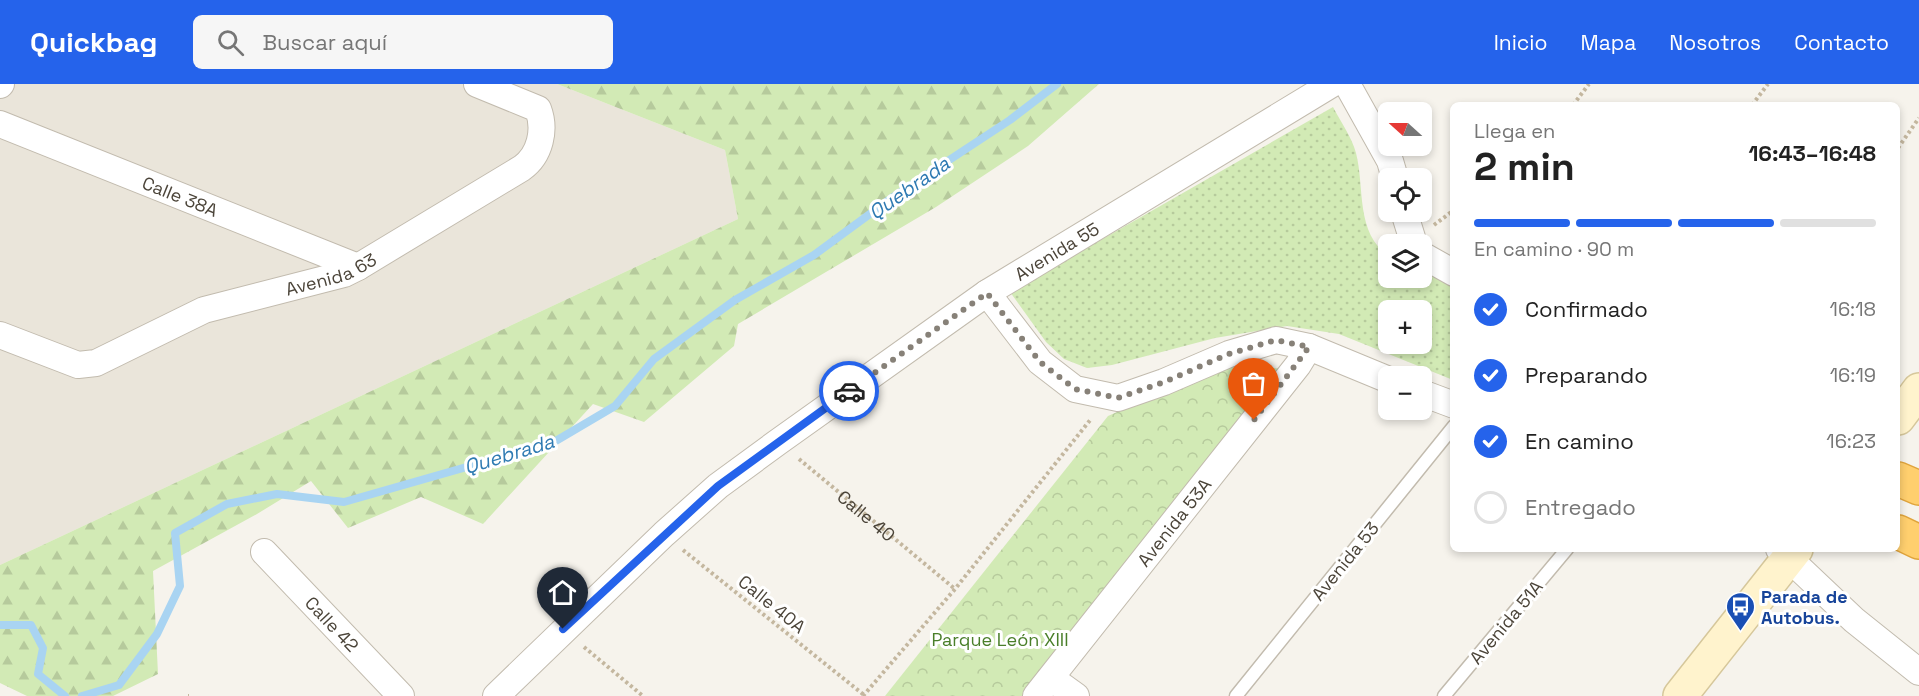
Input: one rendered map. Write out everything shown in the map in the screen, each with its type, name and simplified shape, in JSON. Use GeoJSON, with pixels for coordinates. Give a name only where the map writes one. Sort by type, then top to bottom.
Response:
{"type":"FeatureCollection","features":[{"type":"Feature","properties":{"kind":"highway"},"geometry":{"type":"LineString","coordinates":[[1900,480],[1919,488]]}},
{"type":"Feature","properties":{"kind":"highway"},"geometry":{"type":"LineString","coordinates":[[1900,533],[1919,542]]}},
{"type":"Feature","properties":{"kind":"street","name":"Avenida 63"},"geometry":{"type":"LineString","coordinates":[[0,335],[78,365],[96,363],[204,310],[344,274],[358,267],[528,163],[539,144],[540,116],[531,104],[477,84]]}},
{"type":"Feature","properties":{"kind":"street","name":"Avenida 55"},"geometry":{"type":"LineString","coordinates":[[496,696],[664,534],[718,486],[778,442],[987,293],[1332,84]]}},
{"type":"Feature","properties":{"kind":"street"},"geometry":{"type":"LineString","coordinates":[[1347,84],[1392,168]]}},
{"type":"Feature","properties":{"kind":"street","name":"Calle 38A"},"geometry":{"type":"LineString","coordinates":[[0,124],[358,267]]}},
{"type":"Feature","properties":{"kind":"street"},"geometry":{"type":"LineString","coordinates":[[1432,261],[1450,271]]}},
{"type":"Feature","properties":{"kind":"street"},"geometry":{"type":"LineString","coordinates":[[987,293],[1040,362],[1075,389],[1118,398],[1164,382],[1229,354],[1276,340],[1309,347],[1378,375]]}},
{"type":"Feature","properties":{"kind":"street","name":"Avenida 53A"},"geometry":{"type":"LineString","coordinates":[[1044,687],[1298,365],[1309,347]]}},
{"type":"Feature","properties":{"kind":"street"},"geometry":{"type":"LineString","coordinates":[[1900,415],[1919,390]]}},
{"type":"Feature","properties":{"kind":"street"},"geometry":{"type":"LineString","coordinates":[[1432,397],[1450,404]]}},
{"type":"Feature","properties":{"kind":"street","name":"Calle 42"},"geometry":{"type":"LineString","coordinates":[[264,552],[401,696]]}},
{"type":"Feature","properties":{"kind":"street"},"geometry":{"type":"LineString","coordinates":[[1680,696],[1788,552],[1854,620],[1919,672]]}},
{"type":"Feature","properties":{"kind":"street"},"geometry":{"type":"LineString","coordinates":[[1044,687],[1076,696]]}},
{"type":"Feature","properties":{"kind":"lane","name":"Avenida 53"},"geometry":{"type":"LineString","coordinates":[[1236,696],[1450,431]]}},
{"type":"Feature","properties":{"kind":"lane","name":"Avenida 51A"},"geometry":{"type":"LineString","coordinates":[[1444,696],[1564,552]]}},
{"type":"Feature","properties":{"kind":"path"},"geometry":{"type":"LineString","coordinates":[[1575,102],[1589,84]]}},
{"type":"Feature","properties":{"kind":"path"},"geometry":{"type":"LineString","coordinates":[[1754,102],[1768,84]]}},
{"type":"Feature","properties":{"kind":"path"},"geometry":{"type":"LineString","coordinates":[[1900,145],[1919,118]]}},
{"type":"Feature","properties":{"kind":"path"},"geometry":{"type":"LineString","coordinates":[[864,695],[955,589],[1109,396]]}},
{"type":"Feature","properties":{"kind":"path","name":"Calle 40"},"geometry":{"type":"LineString","coordinates":[[778,442],[955,589]]}},
{"type":"Feature","properties":{"kind":"path","name":"Calle 40A"},"geometry":{"type":"LineString","coordinates":[[664,534],[864,695]]}},
{"type":"Feature","properties":{"kind":"path"},"geometry":{"type":"LineString","coordinates":[[563,629],[644,696]]}},
{"type":"Feature","properties":{"kind":"shaded area"},"geometry":{"type":"Polygon","coordinates":[[[0,84],[557,84],[725,150],[738,219],[0,565],[0,84]]]}},
{"type":"Feature","properties":{"kind":"green space"},"geometry":{"type":"Polygon","coordinates":[[[557,84],[1099,84],[1028,146],[936,207],[738,324],[734,346],[644,422],[593,404],[483,524],[421,497],[348,528],[311,481],[257,514],[153,571],[158,674],[113,696],[27,696],[0,683],[0,565],[738,219],[725,150],[557,84]]]}},
{"type":"Feature","properties":{"kind":"green space"},"geometry":{"type":"Polygon","coordinates":[[[1333,107],[1356,153],[1366,223],[1378,246],[1378,288],[1432,288],[1432,275],[1450,283],[1450,379],[1432,372],[1432,366],[1418,366],[1389,354],[1432,354],[1432,300],[1378,300],[1378,350],[1339,334],[1287,326],[1215,338],[1112,365],[1087,368],[1064,359],[1046,342],[1010,292],[1333,107]]]}},
{"type":"Feature","properties":{"kind":"green space","name":"Parque León XIII"},"geometry":{"type":"Polygon","coordinates":[[[1241,364],[1283,369],[1024,696],[885,696],[1108,416],[1151,397],[1241,364]]]}},
{"type":"Feature","properties":{"kind":"waterway","name":"Quebrada"},"geometry":{"type":"LineString","coordinates":[[82,696],[119,685],[157,634],[180,586],[175,533],[227,504],[277,494],[344,502],[554,442],[615,406],[654,359],[735,300],[814,255],[893,197],[1010,120],[1057,84]]}},
{"type":"Feature","properties":{"kind":"waterway","name":"Quebrada"},"geometry":{"type":"LineString","coordinates":[[0,625],[31,625],[43,648],[38,674],[65,696]]}},
{"type":"Feature","properties":{"kind":"way so far"},"geometry":{"type":"LineString","coordinates":[[849,391],[987,293],[1040,362],[1075,389],[1118,398],[1164,382],[1229,354],[1276,340],[1309,347],[1298,365],[1254,420]]}},
{"type":"Feature","properties":{"kind":"place","name":"Parada de Autobus."},"geometry":{"type":"Point","coordinates":[1740,632]}},
{"type":"Feature","properties":{"kind":"route"},"geometry":{"type":"LineString","coordinates":[[563,629],[718,486],[849,391]]}}]}
